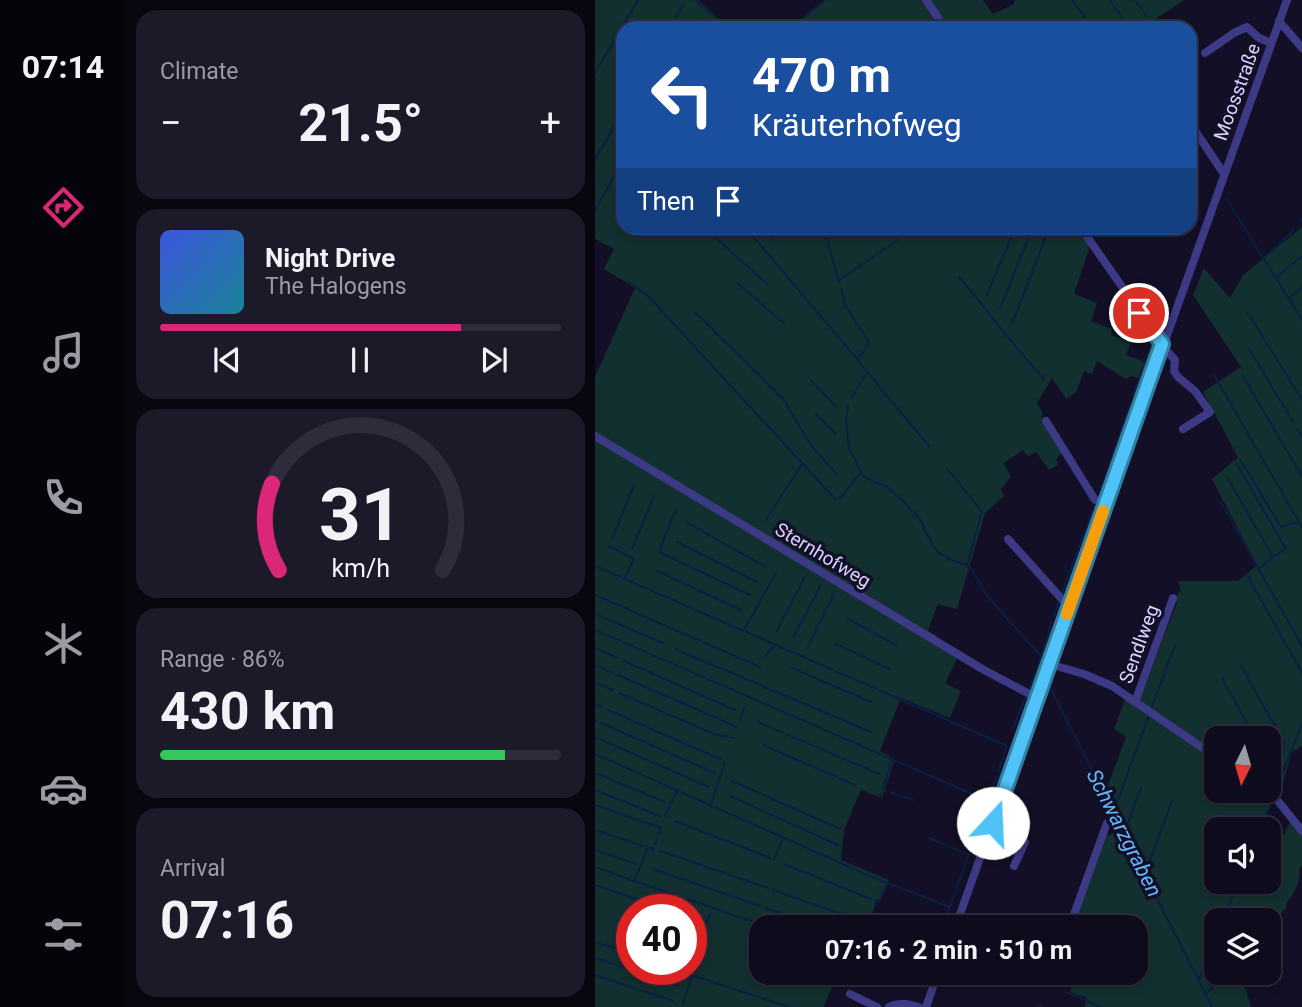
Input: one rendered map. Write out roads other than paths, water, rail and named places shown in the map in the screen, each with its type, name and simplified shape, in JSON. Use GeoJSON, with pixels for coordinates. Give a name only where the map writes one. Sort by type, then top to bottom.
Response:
{"type":"FeatureCollection","features":[{"type":"Feature","properties":{"kind":"street"},"geometry":{"type":"LineString","coordinates":[[926,0],[941,21]]}},
{"type":"Feature","properties":{"kind":"street","name":"Moosstraße"},"geometry":{"type":"LineString","coordinates":[[959,915],[1287,0]]}},
{"type":"Feature","properties":{"kind":"street","name":"Moosstraße"},"geometry":{"type":"LineString","coordinates":[[1279,21],[1302,48]]}},
{"type":"Feature","properties":{"kind":"street"},"geometry":{"type":"LineString","coordinates":[[1205,53],[1247,27],[1259,38],[1271,43]]}},
{"type":"Feature","properties":{"kind":"street","name":"Moosstraße"},"geometry":{"type":"LineString","coordinates":[[1197,134],[1224,174]]}},
{"type":"Feature","properties":{"kind":"street"},"geometry":{"type":"LineString","coordinates":[[1086,235],[1162,346],[1175,360],[1174,371],[1178,377],[1195,391],[1210,412],[1182,429]]}},
{"type":"Feature","properties":{"kind":"street"},"geometry":{"type":"LineString","coordinates":[[1046,421],[1095,500],[1107,502]]}},
{"type":"Feature","properties":{"kind":"street","name":"Sternhofweg"},"geometry":{"type":"LineString","coordinates":[[595,436],[983,670],[1037,698]]}},
{"type":"Feature","properties":{"kind":"street"},"geometry":{"type":"LineString","coordinates":[[1008,538],[1069,607]]}},
{"type":"Feature","properties":{"kind":"street","name":"Sendlweg"},"geometry":{"type":"LineString","coordinates":[[1135,702],[1173,598]]}},
{"type":"Feature","properties":{"kind":"street","name":"Sendlweg"},"geometry":{"type":"LineString","coordinates":[[1049,664],[1112,686],[1204,749]]}},
{"type":"Feature","properties":{"kind":"street"},"geometry":{"type":"LineString","coordinates":[[1280,803],[1302,831]]}},
{"type":"Feature","properties":{"kind":"street"},"geometry":{"type":"LineString","coordinates":[[993,823],[1023,837],[1025,842],[1014,866]]}},
{"type":"Feature","properties":{"kind":"street"},"geometry":{"type":"LineString","coordinates":[[1074,915],[1107,823]]}},
{"type":"Feature","properties":{"kind":"street"},"geometry":{"type":"LineString","coordinates":[[926,1007],[934,985]]}},
{"type":"Feature","properties":{"kind":"street"},"geometry":{"type":"LineString","coordinates":[[850,994],[877,1007]]}},
{"type":"Feature","properties":{"kind":"street"},"geometry":{"type":"LineString","coordinates":[[889,1007],[908,1003],[919,1007]]}},
{"type":"Feature","properties":{"kind":"waterway"},"geometry":{"type":"LineString","coordinates":[[626,21],[638,0]]}},
{"type":"Feature","properties":{"kind":"waterway","name":"Schwarzgraben"},"geometry":{"type":"LineString","coordinates":[[695,0],[720,21]]}},
{"type":"Feature","properties":{"kind":"waterway"},"geometry":{"type":"LineString","coordinates":[[800,21],[825,0]]}},
{"type":"Feature","properties":{"kind":"waterway"},"geometry":{"type":"LineString","coordinates":[[1072,0],[1088,21]]}},
{"type":"Feature","properties":{"kind":"waterway"},"geometry":{"type":"LineString","coordinates":[[1110,0],[1124,21]]}},
{"type":"Feature","properties":{"kind":"waterway"},"geometry":{"type":"LineString","coordinates":[[1135,0],[1148,19]]}},
{"type":"Feature","properties":{"kind":"waterway"},"geometry":{"type":"LineString","coordinates":[[674,21],[683,5]]}},
{"type":"Feature","properties":{"kind":"waterway"},"geometry":{"type":"LineString","coordinates":[[595,73],[616,37]]}},
{"type":"Feature","properties":{"kind":"waterway"},"geometry":{"type":"LineString","coordinates":[[595,160],[616,123]]}},
{"type":"Feature","properties":{"kind":"waterway"},"geometry":{"type":"LineString","coordinates":[[595,211],[616,172]]}},
{"type":"Feature","properties":{"kind":"waterway"},"geometry":{"type":"LineString","coordinates":[[1226,198],[1302,320]]}},
{"type":"Feature","properties":{"kind":"waterway"},"geometry":{"type":"LineString","coordinates":[[1263,258],[1294,230]]}},
{"type":"Feature","properties":{"kind":"waterway"},"geometry":{"type":"LineString","coordinates":[[713,235],[767,284]]}},
{"type":"Feature","properties":{"kind":"waterway"},"geometry":{"type":"LineString","coordinates":[[752,235],[857,359]]}},
{"type":"Feature","properties":{"kind":"waterway","name":"Schwarzgraben"},"geometry":{"type":"LineString","coordinates":[[826,235],[839,282]]}},
{"type":"Feature","properties":{"kind":"waterway"},"geometry":{"type":"LineString","coordinates":[[987,295],[1012,235]]}},
{"type":"Feature","properties":{"kind":"waterway"},"geometry":{"type":"LineString","coordinates":[[1000,309],[1029,235]]}},
{"type":"Feature","properties":{"kind":"waterway"},"geometry":{"type":"LineString","coordinates":[[1012,324],[1046,235]]}},
{"type":"Feature","properties":{"kind":"waterway"},"geometry":{"type":"LineString","coordinates":[[838,281],[898,240]]}},
{"type":"Feature","properties":{"kind":"waterway"},"geometry":{"type":"LineString","coordinates":[[1276,278],[1302,256]]}},
{"type":"Feature","properties":{"kind":"waterway"},"geometry":{"type":"LineString","coordinates":[[959,277],[1044,379]]}},
{"type":"Feature","properties":{"kind":"waterway"},"geometry":{"type":"LineString","coordinates":[[628,282],[647,295],[836,500],[862,473]]}},
{"type":"Feature","properties":{"kind":"waterway"},"geometry":{"type":"LineString","coordinates":[[737,283],[784,323]]}},
{"type":"Feature","properties":{"kind":"waterway"},"geometry":{"type":"LineString","coordinates":[[1289,298],[1302,287]]}},
{"type":"Feature","properties":{"kind":"waterway","name":"Schwarzgraben"},"geometry":{"type":"LineString","coordinates":[[841,288],[845,305],[868,341],[868,346],[857,359],[867,372],[852,397]]}},
{"type":"Feature","properties":{"kind":"waterway"},"geometry":{"type":"LineString","coordinates":[[1158,334],[1168,305]]}},
{"type":"Feature","properties":{"kind":"waterway"},"geometry":{"type":"LineString","coordinates":[[696,313],[783,399],[811,446],[837,474]]}},
{"type":"Feature","properties":{"kind":"waterway"},"geometry":{"type":"LineString","coordinates":[[1248,313],[1302,400]]}},
{"type":"Feature","properties":{"kind":"waterway"},"geometry":{"type":"LineString","coordinates":[[1151,347],[1154,340]]}},
{"type":"Feature","properties":{"kind":"waterway"},"geometry":{"type":"LineString","coordinates":[[1249,349],[1293,422]]}},
{"type":"Feature","properties":{"kind":"waterway"},"geometry":{"type":"LineString","coordinates":[[1133,395],[1148,356]]}},
{"type":"Feature","properties":{"kind":"waterway"},"geometry":{"type":"LineString","coordinates":[[867,372],[929,446]]}},
{"type":"Feature","properties":{"kind":"waterway"},"geometry":{"type":"LineString","coordinates":[[1214,375],[1302,527]]}},
{"type":"Feature","properties":{"kind":"waterway"},"geometry":{"type":"LineString","coordinates":[[1242,375],[1302,476]]}},
{"type":"Feature","properties":{"kind":"waterway"},"geometry":{"type":"LineString","coordinates":[[811,380],[836,407]]}},
{"type":"Feature","properties":{"kind":"waterway"},"geometry":{"type":"LineString","coordinates":[[1110,464],[1130,405]]}},
{"type":"Feature","properties":{"kind":"waterway","name":"Schwarzgraben"},"geometry":{"type":"LineString","coordinates":[[848,406],[846,419],[849,448],[864,477],[887,487],[902,500],[919,518],[938,552],[972,570],[988,597],[1041,656],[1041,671]]}},
{"type":"Feature","properties":{"kind":"waterway"},"geometry":{"type":"LineString","coordinates":[[816,414],[836,434]]}},
{"type":"Feature","properties":{"kind":"waterway"},"geometry":{"type":"LineString","coordinates":[[1297,429],[1302,437]]}},
{"type":"Feature","properties":{"kind":"waterway"},"geometry":{"type":"LineString","coordinates":[[1240,459],[1281,527],[1298,522]]}},
{"type":"Feature","properties":{"kind":"waterway"},"geometry":{"type":"LineString","coordinates":[[1236,463],[1286,549],[1273,557]]}},
{"type":"Feature","properties":{"kind":"waterway"},"geometry":{"type":"LineString","coordinates":[[766,520],[801,465]]}},
{"type":"Feature","properties":{"kind":"waterway"},"geometry":{"type":"LineString","coordinates":[[947,468],[982,512],[967,565]]}},
{"type":"Feature","properties":{"kind":"waterway"},"geometry":{"type":"LineString","coordinates":[[1098,498],[1108,469]]}},
{"type":"Feature","properties":{"kind":"waterway"},"geometry":{"type":"LineString","coordinates":[[1227,477],[1273,557],[1258,569]]}},
{"type":"Feature","properties":{"kind":"waterway"},"geometry":{"type":"LineString","coordinates":[[612,539],[634,485]]}},
{"type":"Feature","properties":{"kind":"waterway"},"geometry":{"type":"LineString","coordinates":[[632,549],[654,496]]}},
{"type":"Feature","properties":{"kind":"waterway"},"geometry":{"type":"LineString","coordinates":[[1221,502],[1302,646]]}},
{"type":"Feature","properties":{"kind":"waterway"},"geometry":{"type":"LineString","coordinates":[[1079,547],[1095,506]]}},
{"type":"Feature","properties":{"kind":"waterway"},"geometry":{"type":"LineString","coordinates":[[676,510],[660,549],[661,553],[750,595]]}},
{"type":"Feature","properties":{"kind":"waterway"},"geometry":{"type":"LineString","coordinates":[[686,522],[766,567]]}},
{"type":"Feature","properties":{"kind":"waterway"},"geometry":{"type":"LineString","coordinates":[[677,542],[757,582]]}},
{"type":"Feature","properties":{"kind":"waterway"},"geometry":{"type":"LineString","coordinates":[[609,546],[634,559],[625,577]]}},
{"type":"Feature","properties":{"kind":"waterway"},"geometry":{"type":"LineString","coordinates":[[1062,593],[1077,552]]}},
{"type":"Feature","properties":{"kind":"waterway"},"geometry":{"type":"LineString","coordinates":[[595,566],[1007,746]]}},
{"type":"Feature","properties":{"kind":"waterway"},"geometry":{"type":"LineString","coordinates":[[657,571],[741,610]]}},
{"type":"Feature","properties":{"kind":"waterway"},"geometry":{"type":"LineString","coordinates":[[744,630],[776,573]]}},
{"type":"Feature","properties":{"kind":"waterway"},"geometry":{"type":"LineString","coordinates":[[1247,575],[1302,673]]}},
{"type":"Feature","properties":{"kind":"waterway"},"geometry":{"type":"LineString","coordinates":[[776,632],[805,577]]}},
{"type":"Feature","properties":{"kind":"waterway"},"geometry":{"type":"LineString","coordinates":[[793,638],[821,585]]}},
{"type":"Feature","properties":{"kind":"waterway"},"geometry":{"type":"LineString","coordinates":[[808,646],[835,592]]}},
{"type":"Feature","properties":{"kind":"waterway"},"geometry":{"type":"LineString","coordinates":[[595,595],[760,667]]}},
{"type":"Feature","properties":{"kind":"waterway"},"geometry":{"type":"LineString","coordinates":[[1054,616],[1058,603]]}},
{"type":"Feature","properties":{"kind":"waterway"},"geometry":{"type":"LineString","coordinates":[[595,614],[663,643]]}},
{"type":"Feature","properties":{"kind":"waterway"},"geometry":{"type":"LineString","coordinates":[[846,618],[898,646]]}},
{"type":"Feature","properties":{"kind":"waterway"},"geometry":{"type":"LineString","coordinates":[[1042,654],[1052,621]]}},
{"type":"Feature","properties":{"kind":"waterway"},"geometry":{"type":"LineString","coordinates":[[595,630],[988,801]]}},
{"type":"Feature","properties":{"kind":"waterway"},"geometry":{"type":"LineString","coordinates":[[836,644],[890,669]]}},
{"type":"Feature","properties":{"kind":"waterway"},"geometry":{"type":"LineString","coordinates":[[1151,709],[1175,645]]}},
{"type":"Feature","properties":{"kind":"waterway"},"geometry":{"type":"LineString","coordinates":[[765,656],[774,646]]}},
{"type":"Feature","properties":{"kind":"waterway"},"geometry":{"type":"LineString","coordinates":[[595,648],[618,658]]}},
{"type":"Feature","properties":{"kind":"waterway"},"geometry":{"type":"LineString","coordinates":[[675,649],[871,732]]}},
{"type":"Feature","properties":{"kind":"waterway"},"geometry":{"type":"LineString","coordinates":[[624,661],[735,710]]}},
{"type":"Feature","properties":{"kind":"waterway"},"geometry":{"type":"LineString","coordinates":[[1240,664],[1285,744]]}},
{"type":"Feature","properties":{"kind":"waterway"},"geometry":{"type":"LineString","coordinates":[[595,665],[612,673]]}},
{"type":"Feature","properties":{"kind":"waterway"},"geometry":{"type":"LineString","coordinates":[[792,668],[871,702]]}},
{"type":"Feature","properties":{"kind":"waterway"},"geometry":{"type":"LineString","coordinates":[[1029,689],[1038,668]]}},
{"type":"Feature","properties":{"kind":"waterway"},"geometry":{"type":"LineString","coordinates":[[618,675],[737,727]]}},
{"type":"Feature","properties":{"kind":"waterway"},"geometry":{"type":"LineString","coordinates":[[1222,678],[1248,726]]}},
{"type":"Feature","properties":{"kind":"waterway"},"geometry":{"type":"LineString","coordinates":[[595,682],[612,690]]}},
{"type":"Feature","properties":{"kind":"waterway","name":"Schwarzgraben"},"geometry":{"type":"LineString","coordinates":[[1049,685],[1212,1007]]}},
{"type":"Feature","properties":{"kind":"waterway"},"geometry":{"type":"LineString","coordinates":[[619,693],[714,734],[734,738]]}},
{"type":"Feature","properties":{"kind":"waterway"},"geometry":{"type":"LineString","coordinates":[[1013,728],[1026,696]]}},
{"type":"Feature","properties":{"kind":"waterway"},"geometry":{"type":"LineString","coordinates":[[595,704],[602,707]]}},
{"type":"Feature","properties":{"kind":"waterway"},"geometry":{"type":"LineString","coordinates":[[740,721],[744,708]]}},
{"type":"Feature","properties":{"kind":"waterway"},"geometry":{"type":"LineString","coordinates":[[608,710],[720,759]]}},
{"type":"Feature","properties":{"kind":"waterway"},"geometry":{"type":"LineString","coordinates":[[1117,802],[1149,716]]}},
{"type":"Feature","properties":{"kind":"waterway"},"geometry":{"type":"LineString","coordinates":[[758,722],[879,774]]}},
{"type":"Feature","properties":{"kind":"waterway"},"geometry":{"type":"LineString","coordinates":[[601,723],[715,773]]}},
{"type":"Feature","properties":{"kind":"waterway","name":"Schwarzgraben"},"geometry":{"type":"LineString","coordinates":[[1281,776],[1302,724]]}},
{"type":"Feature","properties":{"kind":"waterway"},"geometry":{"type":"LineString","coordinates":[[595,737],[709,787]]}},
{"type":"Feature","properties":{"kind":"waterway"},"geometry":{"type":"LineString","coordinates":[[763,745],[855,785]]}},
{"type":"Feature","properties":{"kind":"waterway"},"geometry":{"type":"LineString","coordinates":[[998,772],[1007,746]]}},
{"type":"Feature","properties":{"kind":"waterway"},"geometry":{"type":"LineString","coordinates":[[595,754],[872,877],[950,907]]}},
{"type":"Feature","properties":{"kind":"waterway"},"geometry":{"type":"LineString","coordinates":[[883,789],[892,760]]}},
{"type":"Feature","properties":{"kind":"waterway"},"geometry":{"type":"LineString","coordinates":[[711,804],[725,762]]}},
{"type":"Feature","properties":{"kind":"waterway"},"geometry":{"type":"LineString","coordinates":[[595,773],[665,802]]}},
{"type":"Feature","properties":{"kind":"waterway"},"geometry":{"type":"LineString","coordinates":[[980,824],[997,776]]}},
{"type":"Feature","properties":{"kind":"waterway"},"geometry":{"type":"LineString","coordinates":[[732,781],[840,829]]}},
{"type":"Feature","properties":{"kind":"waterway"},"geometry":{"type":"LineString","coordinates":[[1127,825],[1141,788]]}},
{"type":"Feature","properties":{"kind":"waterway"},"geometry":{"type":"LineString","coordinates":[[595,790],[660,816]]}},
{"type":"Feature","properties":{"kind":"waterway"},"geometry":{"type":"LineString","coordinates":[[665,817],[677,790]]}},
{"type":"Feature","properties":{"kind":"waterway"},"geometry":{"type":"LineString","coordinates":[[890,792],[913,800]]}},
{"type":"Feature","properties":{"kind":"waterway"},"geometry":{"type":"LineString","coordinates":[[880,798],[881,794]]}},
{"type":"Feature","properties":{"kind":"waterway"},"geometry":{"type":"LineString","coordinates":[[730,796],[838,845]]}},
{"type":"Feature","properties":{"kind":"waterway"},"geometry":{"type":"LineString","coordinates":[[1149,863],[1172,801]]}},
{"type":"Feature","properties":{"kind":"waterway","name":"Schwarzgraben"},"geometry":{"type":"LineString","coordinates":[[1265,817],[1271,803]]}},
{"type":"Feature","properties":{"kind":"waterway"},"geometry":{"type":"LineString","coordinates":[[595,805],[661,828],[658,835]]}},
{"type":"Feature","properties":{"kind":"waterway"},"geometry":{"type":"LineString","coordinates":[[675,821],[770,858]]}},
{"type":"Feature","properties":{"kind":"waterway"},"geometry":{"type":"LineString","coordinates":[[977,832],[978,828]]}},
{"type":"Feature","properties":{"kind":"waterway"},"geometry":{"type":"LineString","coordinates":[[595,830],[643,846]]}},
{"type":"Feature","properties":{"kind":"waterway"},"geometry":{"type":"LineString","coordinates":[[956,890],[975,837]]}},
{"type":"Feature","properties":{"kind":"waterway"},"geometry":{"type":"LineString","coordinates":[[655,845],[657,838]]}},
{"type":"Feature","properties":{"kind":"waterway"},"geometry":{"type":"LineString","coordinates":[[774,860],[783,838]]}},
{"type":"Feature","properties":{"kind":"waterway"},"geometry":{"type":"LineString","coordinates":[[929,838],[967,854]]}},
{"type":"Feature","properties":{"kind":"waterway"},"geometry":{"type":"LineString","coordinates":[[595,867],[634,881],[648,848],[654,849]]}},
{"type":"Feature","properties":{"kind":"waterway"},"geometry":{"type":"LineString","coordinates":[[595,850],[636,864]]}},
{"type":"Feature","properties":{"kind":"waterway"},"geometry":{"type":"LineString","coordinates":[[660,851],[768,888]]}},
{"type":"Feature","properties":{"kind":"waterway"},"geometry":{"type":"LineString","coordinates":[[784,864],[871,899]]}},
{"type":"Feature","properties":{"kind":"waterway"},"geometry":{"type":"LineString","coordinates":[[653,869],[760,906]]}},
{"type":"Feature","properties":{"kind":"waterway"},"geometry":{"type":"LineString","coordinates":[[634,881],[749,920]]}},
{"type":"Feature","properties":{"kind":"waterway"},"geometry":{"type":"LineString","coordinates":[[876,901],[879,902],[887,884]]}},
{"type":"Feature","properties":{"kind":"waterway"},"geometry":{"type":"LineString","coordinates":[[595,885],[622,894]]}},
{"type":"Feature","properties":{"kind":"waterway"},"geometry":{"type":"LineString","coordinates":[[773,890],[845,915]]}},
{"type":"Feature","properties":{"kind":"waterway","name":"Schwarzgraben"},"geometry":{"type":"LineString","coordinates":[[1228,908],[1233,894]]}},
{"type":"Feature","properties":{"kind":"waterway"},"geometry":{"type":"LineString","coordinates":[[947,915],[954,896]]}},
{"type":"Feature","properties":{"kind":"waterway"},"geometry":{"type":"LineString","coordinates":[[765,908],[785,915]]}},
{"type":"Feature","properties":{"kind":"waterway"},"geometry":{"type":"LineString","coordinates":[[707,920],[711,914]]}},
{"type":"Feature","properties":{"kind":"waterway"},"geometry":{"type":"LineString","coordinates":[[595,942],[616,949]]}},
{"type":"Feature","properties":{"kind":"waterway"},"geometry":{"type":"LineString","coordinates":[[595,958],[678,986]]}},
{"type":"Feature","properties":{"kind":"waterway","name":"Schwarzgraben"},"geometry":{"type":"LineString","coordinates":[[1198,981],[1204,966]]}},
{"type":"Feature","properties":{"kind":"waterway"},"geometry":{"type":"LineString","coordinates":[[595,975],[673,1001]]}},
{"type":"Feature","properties":{"kind":"waterway"},"geometry":{"type":"LineString","coordinates":[[707,980],[789,1007]]}},
{"type":"Feature","properties":{"kind":"waterway"},"geometry":{"type":"LineString","coordinates":[[683,1004],[689,985]]}},
{"type":"Feature","properties":{"kind":"waterway"},"geometry":{"type":"LineString","coordinates":[[1207,993],[1214,985]]}},
{"type":"Feature","properties":{"kind":"waterway"},"geometry":{"type":"LineString","coordinates":[[1066,992],[1101,1007]]}},
{"type":"Feature","properties":{"kind":"waterway"},"geometry":{"type":"LineString","coordinates":[[1037,1004],[1043,1007]]}}]}
